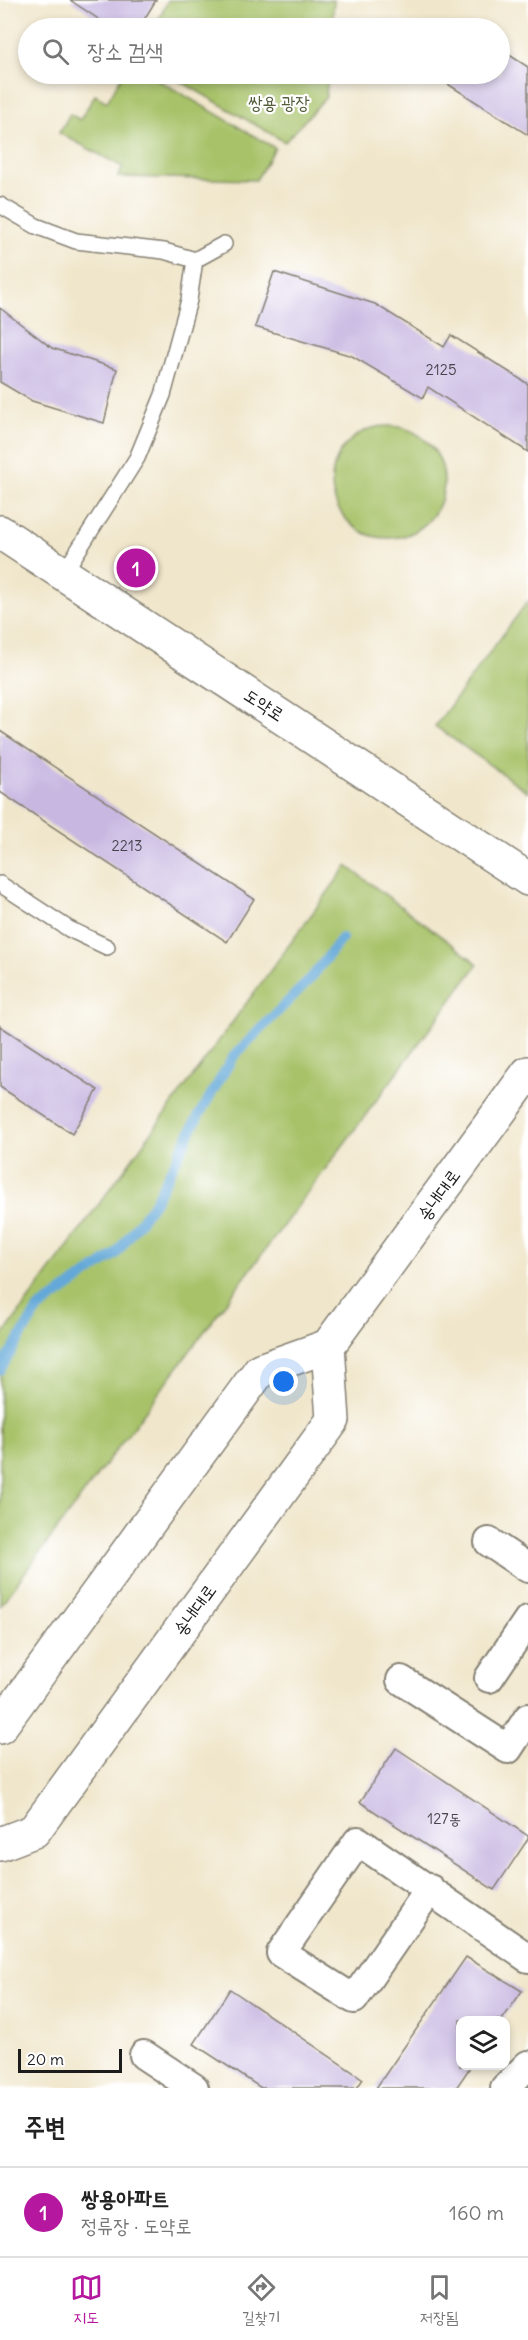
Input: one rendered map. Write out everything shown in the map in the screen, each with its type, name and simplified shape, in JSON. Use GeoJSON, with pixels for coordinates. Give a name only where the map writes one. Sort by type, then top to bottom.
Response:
{"type":"FeatureCollection","features":[{"type":"Feature","properties":{"kind":"street","name":"도약로"},"geometry":{"type":"LineString","coordinates":[[0,532],[528,879]]}},
{"type":"Feature","properties":{"kind":"street","name":"송내대로"},"geometry":{"type":"LineString","coordinates":[[0,1844],[34,1831],[333,1420],[328,1346],[528,1073]]}},
{"type":"Feature","properties":{"kind":"street"},"geometry":{"type":"LineString","coordinates":[[0,1727],[260,1370],[328,1346]]}},
{"type":"Feature","properties":{"kind":"street"},"geometry":{"type":"LineString","coordinates":[[489,1542],[528,1568]]}},
{"type":"Feature","properties":{"kind":"street"},"geometry":{"type":"LineString","coordinates":[[489,1678],[528,1620]]}},
{"type":"Feature","properties":{"kind":"street"},"geometry":{"type":"LineString","coordinates":[[401,1680],[508,1749],[528,1718]]}},
{"type":"Feature","properties":{"kind":"street"},"geometry":{"type":"LineString","coordinates":[[430,1889],[354,1999],[281,1953],[358,1841],[430,1889],[528,1958]]}},
{"type":"Feature","properties":{"kind":"street"},"geometry":{"type":"LineString","coordinates":[[144,2055],[194,2088]]}},
{"type":"Feature","properties":{"kind":"street"},"geometry":{"type":"LineString","coordinates":[[505,2088],[528,2065]]}},
{"type":"Feature","properties":{"kind":"lane"},"geometry":{"type":"LineString","coordinates":[[0,206],[36,226],[76,241],[165,251],[195,260],[224,243]]}},
{"type":"Feature","properties":{"kind":"lane"},"geometry":{"type":"LineString","coordinates":[[63,574],[137,458],[163,394],[189,300],[195,260]]}},
{"type":"Feature","properties":{"kind":"lane"},"geometry":{"type":"LineString","coordinates":[[0,884],[69,929],[107,947]]}},
{"type":"Feature","properties":{"kind":"green space"},"geometry":{"type":"Polygon","coordinates":[[[168,0],[334,0],[333,18],[160,18],[168,0]]]}},
{"type":"Feature","properties":{"kind":"green space"},"geometry":{"type":"Polygon","coordinates":[[[117,84],[165,84],[275,148],[256,180],[118,177],[123,167],[59,133],[70,114],[80,120],[95,95],[107,102],[117,84]]]}},
{"type":"Feature","properties":{"kind":"green space","name":"쌍용 광장"},"geometry":{"type":"Polygon","coordinates":[[[185,84],[327,84],[326,97],[285,142],[185,84]]]}},
{"type":"Feature","properties":{"kind":"green space"},"geometry":{"type":"Polygon","coordinates":[[[388,426],[409,430],[428,442],[440,461],[444,482],[440,503],[428,522],[409,534],[388,538],[367,534],[348,522],[336,503],[332,482],[336,461],[348,442],[367,430],[388,426]]]}},
{"type":"Feature","properties":{"kind":"green space"},"geometry":{"type":"Polygon","coordinates":[[[528,601],[528,792],[435,726],[528,601]]]}},
{"type":"Feature","properties":{"kind":"green space"},"geometry":{"type":"Polygon","coordinates":[[[347,866],[478,964],[0,1606],[0,1339],[347,866]]]}},
{"type":"Feature","properties":{"kind":"building"},"geometry":{"type":"Polygon","coordinates":[[[70,0],[156,0],[145,18],[97,18],[70,0]]]}},
{"type":"Feature","properties":{"kind":"building"},"geometry":{"type":"Polygon","coordinates":[[[510,55],[528,67],[528,135],[448,84],[510,84],[510,55]]]}},
{"type":"Feature","properties":{"kind":"building"},"geometry":{"type":"Polygon","coordinates":[[[274,272],[375,304],[444,347],[451,335],[528,384],[528,452],[428,387],[423,398],[352,356],[255,327],[274,272]]]}},
{"type":"Feature","properties":{"kind":"building"},"geometry":{"type":"Polygon","coordinates":[[[0,308],[52,348],[117,369],[104,423],[32,401],[0,382],[0,308]]]}},
{"type":"Feature","properties":{"kind":"building"},"geometry":{"type":"Polygon","coordinates":[[[0,731],[254,899],[227,942],[0,792],[0,731]]]}},
{"type":"Feature","properties":{"kind":"building"},"geometry":{"type":"Polygon","coordinates":[[[0,1026],[98,1090],[72,1134],[0,1087],[0,1026]]]}},
{"type":"Feature","properties":{"kind":"building"},"geometry":{"type":"Polygon","coordinates":[[[396,1748],[528,1836],[494,1890],[360,1802],[396,1748]]]}},
{"type":"Feature","properties":{"kind":"building"},"geometry":{"type":"Polygon","coordinates":[[[466,1957],[522,1991],[505,2016],[456,2016],[456,2070],[468,2070],[456,2088],[376,2088],[466,1957]]]}},
{"type":"Feature","properties":{"kind":"building"},"geometry":{"type":"Polygon","coordinates":[[[230,1989],[363,2079],[357,2088],[261,2088],[194,2044],[230,1989]]]}},
{"type":"Feature","properties":{"kind":"waterway"},"geometry":{"type":"LineString","coordinates":[[0,1370],[38,1309],[116,1254],[155,1201],[199,1115],[233,1057],[311,978],[342,938]]}},
{"type":"Feature","properties":{"kind":"place","name":"쌍용아파트"},"geometry":{"type":"Point","coordinates":[136,568]}}]}
